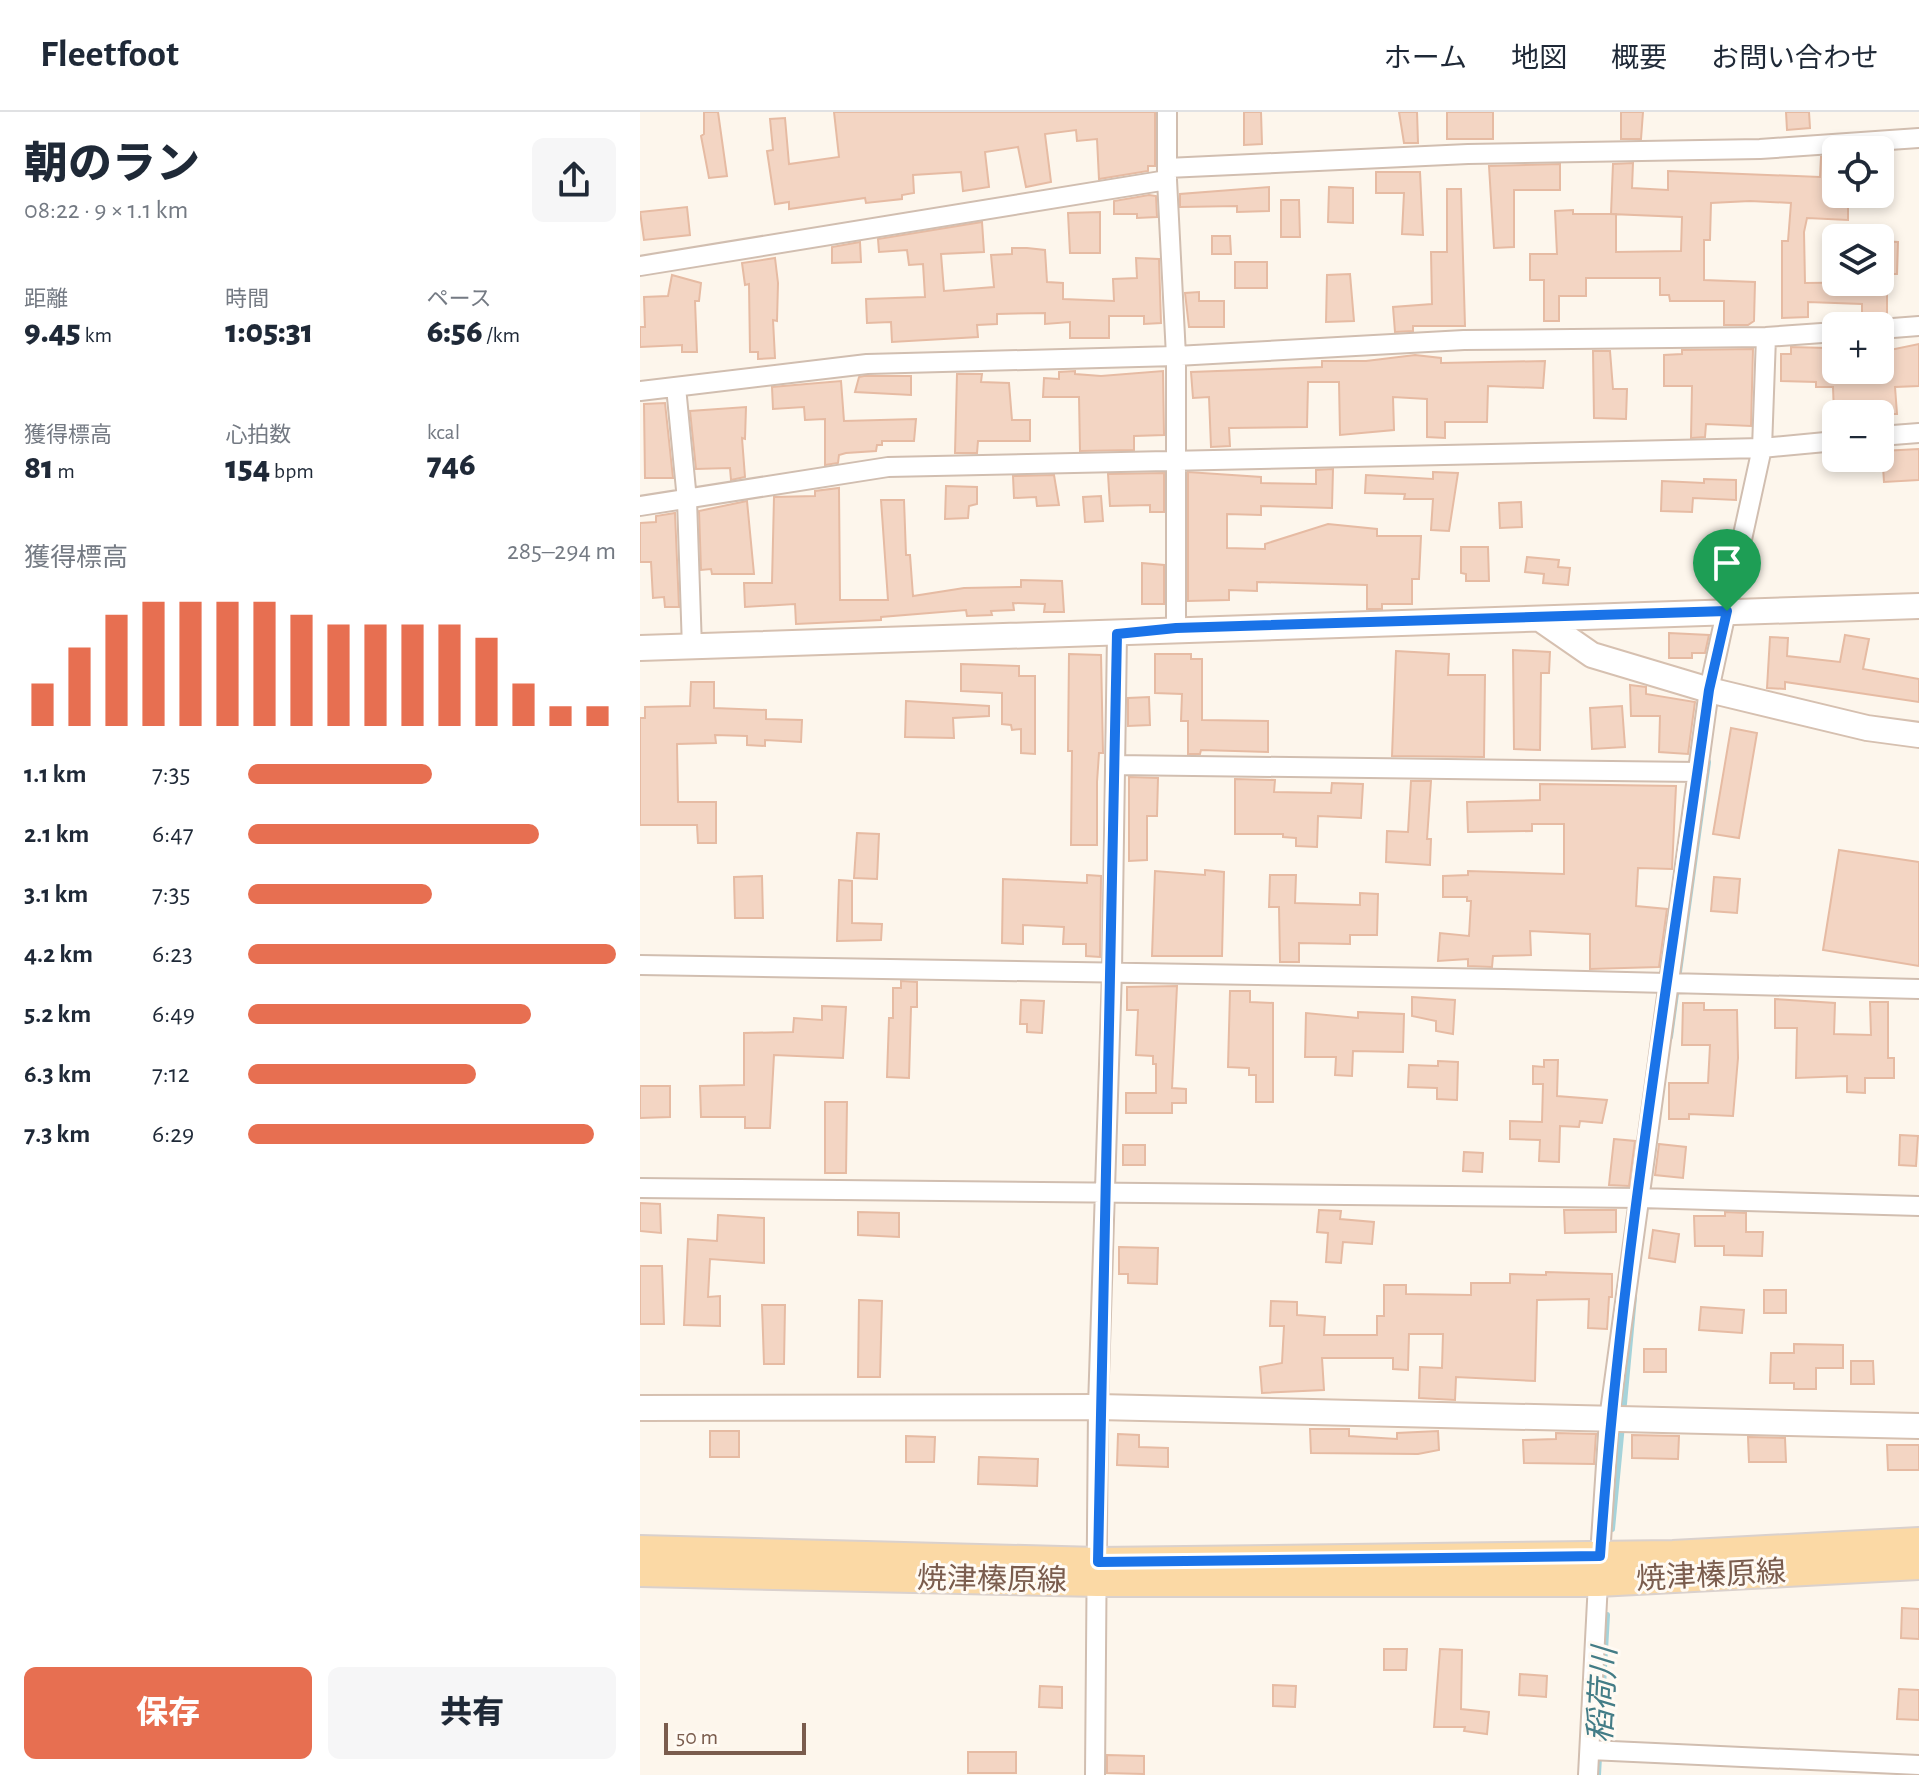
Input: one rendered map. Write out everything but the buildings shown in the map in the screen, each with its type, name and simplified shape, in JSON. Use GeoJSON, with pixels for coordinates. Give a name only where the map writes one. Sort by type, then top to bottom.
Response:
{"type":"FeatureCollection","features":[{"type":"Feature","properties":{"kind":"main road","name":"焼津榛原線"},"geometry":{"type":"LineString","coordinates":[[1599,1569],[1919,1542]]}},
{"type":"Feature","properties":{"kind":"main road","name":"焼津榛原線"},"geometry":{"type":"LineString","coordinates":[[640,1550],[1098,1572]]}},
{"type":"Feature","properties":{"kind":"main road","name":"焼津榛原線"},"geometry":{"type":"LineString","coordinates":[[640,1572],[1098,1572],[1919,1565]]}},
{"type":"Feature","properties":{"kind":"street"},"geometry":{"type":"LineString","coordinates":[[1167,112],[1176,356],[1176,628]]}},
{"type":"Feature","properties":{"kind":"street"},"geometry":{"type":"LineString","coordinates":[[640,266],[1167,174],[1468,154],[1760,149],[1919,138]]}},
{"type":"Feature","properties":{"kind":"street"},"geometry":{"type":"LineString","coordinates":[[1894,328],[1919,326]]}},
{"type":"Feature","properties":{"kind":"street"},"geometry":{"type":"LineString","coordinates":[[640,391],[867,364],[1176,356],[1464,340],[1766,337],[1822,333]]}},
{"type":"Feature","properties":{"kind":"street"},"geometry":{"type":"LineString","coordinates":[[1588,1775],[1599,1569],[1618,1419],[1639,1198],[1709,690],[1762,448],[1766,337]]}},
{"type":"Feature","properties":{"kind":"street"},"geometry":{"type":"LineString","coordinates":[[676,387],[687,500],[692,648]]}},
{"type":"Feature","properties":{"kind":"street"},"geometry":{"type":"LineString","coordinates":[[1894,435],[1919,433]]}},
{"type":"Feature","properties":{"kind":"street"},"geometry":{"type":"LineString","coordinates":[[640,506],[888,467],[1762,448],[1822,442]]}},
{"type":"Feature","properties":{"kind":"street"},"geometry":{"type":"LineString","coordinates":[[640,648],[1919,606]]}},
{"type":"Feature","properties":{"kind":"street"},"geometry":{"type":"LineString","coordinates":[[1540,619],[1592,655],[1709,690],[1867,728],[1919,735]]}},
{"type":"Feature","properties":{"kind":"street"},"geometry":{"type":"LineString","coordinates":[[1095,1775],[1098,1407],[1112,971],[1117,634]]}},
{"type":"Feature","properties":{"kind":"street"},"geometry":{"type":"LineString","coordinates":[[1115,765],[1698,772]]}},
{"type":"Feature","properties":{"kind":"street"},"geometry":{"type":"LineString","coordinates":[[640,965],[1112,971],[1919,989]]}},
{"type":"Feature","properties":{"kind":"street"},"geometry":{"type":"LineString","coordinates":[[640,1188],[1639,1198],[1919,1206]]}},
{"type":"Feature","properties":{"kind":"street"},"geometry":{"type":"LineString","coordinates":[[640,1408],[1098,1407],[1919,1426]]}},
{"type":"Feature","properties":{"kind":"street"},"geometry":{"type":"LineString","coordinates":[[1590,1750],[1919,1765]]}},
{"type":"Feature","properties":{"kind":"waterway","name":"稻荷川"},"geometry":{"type":"LineString","coordinates":[[1670,1037],[1708,762]]}},
{"type":"Feature","properties":{"kind":"waterway","name":"稻荷川"},"geometry":{"type":"LineString","coordinates":[[1623,1414],[1634,1297]]}},
{"type":"Feature","properties":{"kind":"waterway","name":"稻荷川"},"geometry":{"type":"LineString","coordinates":[[1612,1529],[1622,1425]]}},
{"type":"Feature","properties":{"kind":"waterway","name":"稻荷川"},"geometry":{"type":"LineString","coordinates":[[1598,1775],[1607,1615]]}},
{"type":"Feature","properties":{"kind":"route"},"geometry":{"type":"LineString","coordinates":[[1727,611],[1709,690],[1638,1199],[1609,1419],[1600,1556],[1098,1562],[1098,1407],[1112,971],[1117,634],[1176,628],[1727,611]]}}]}
